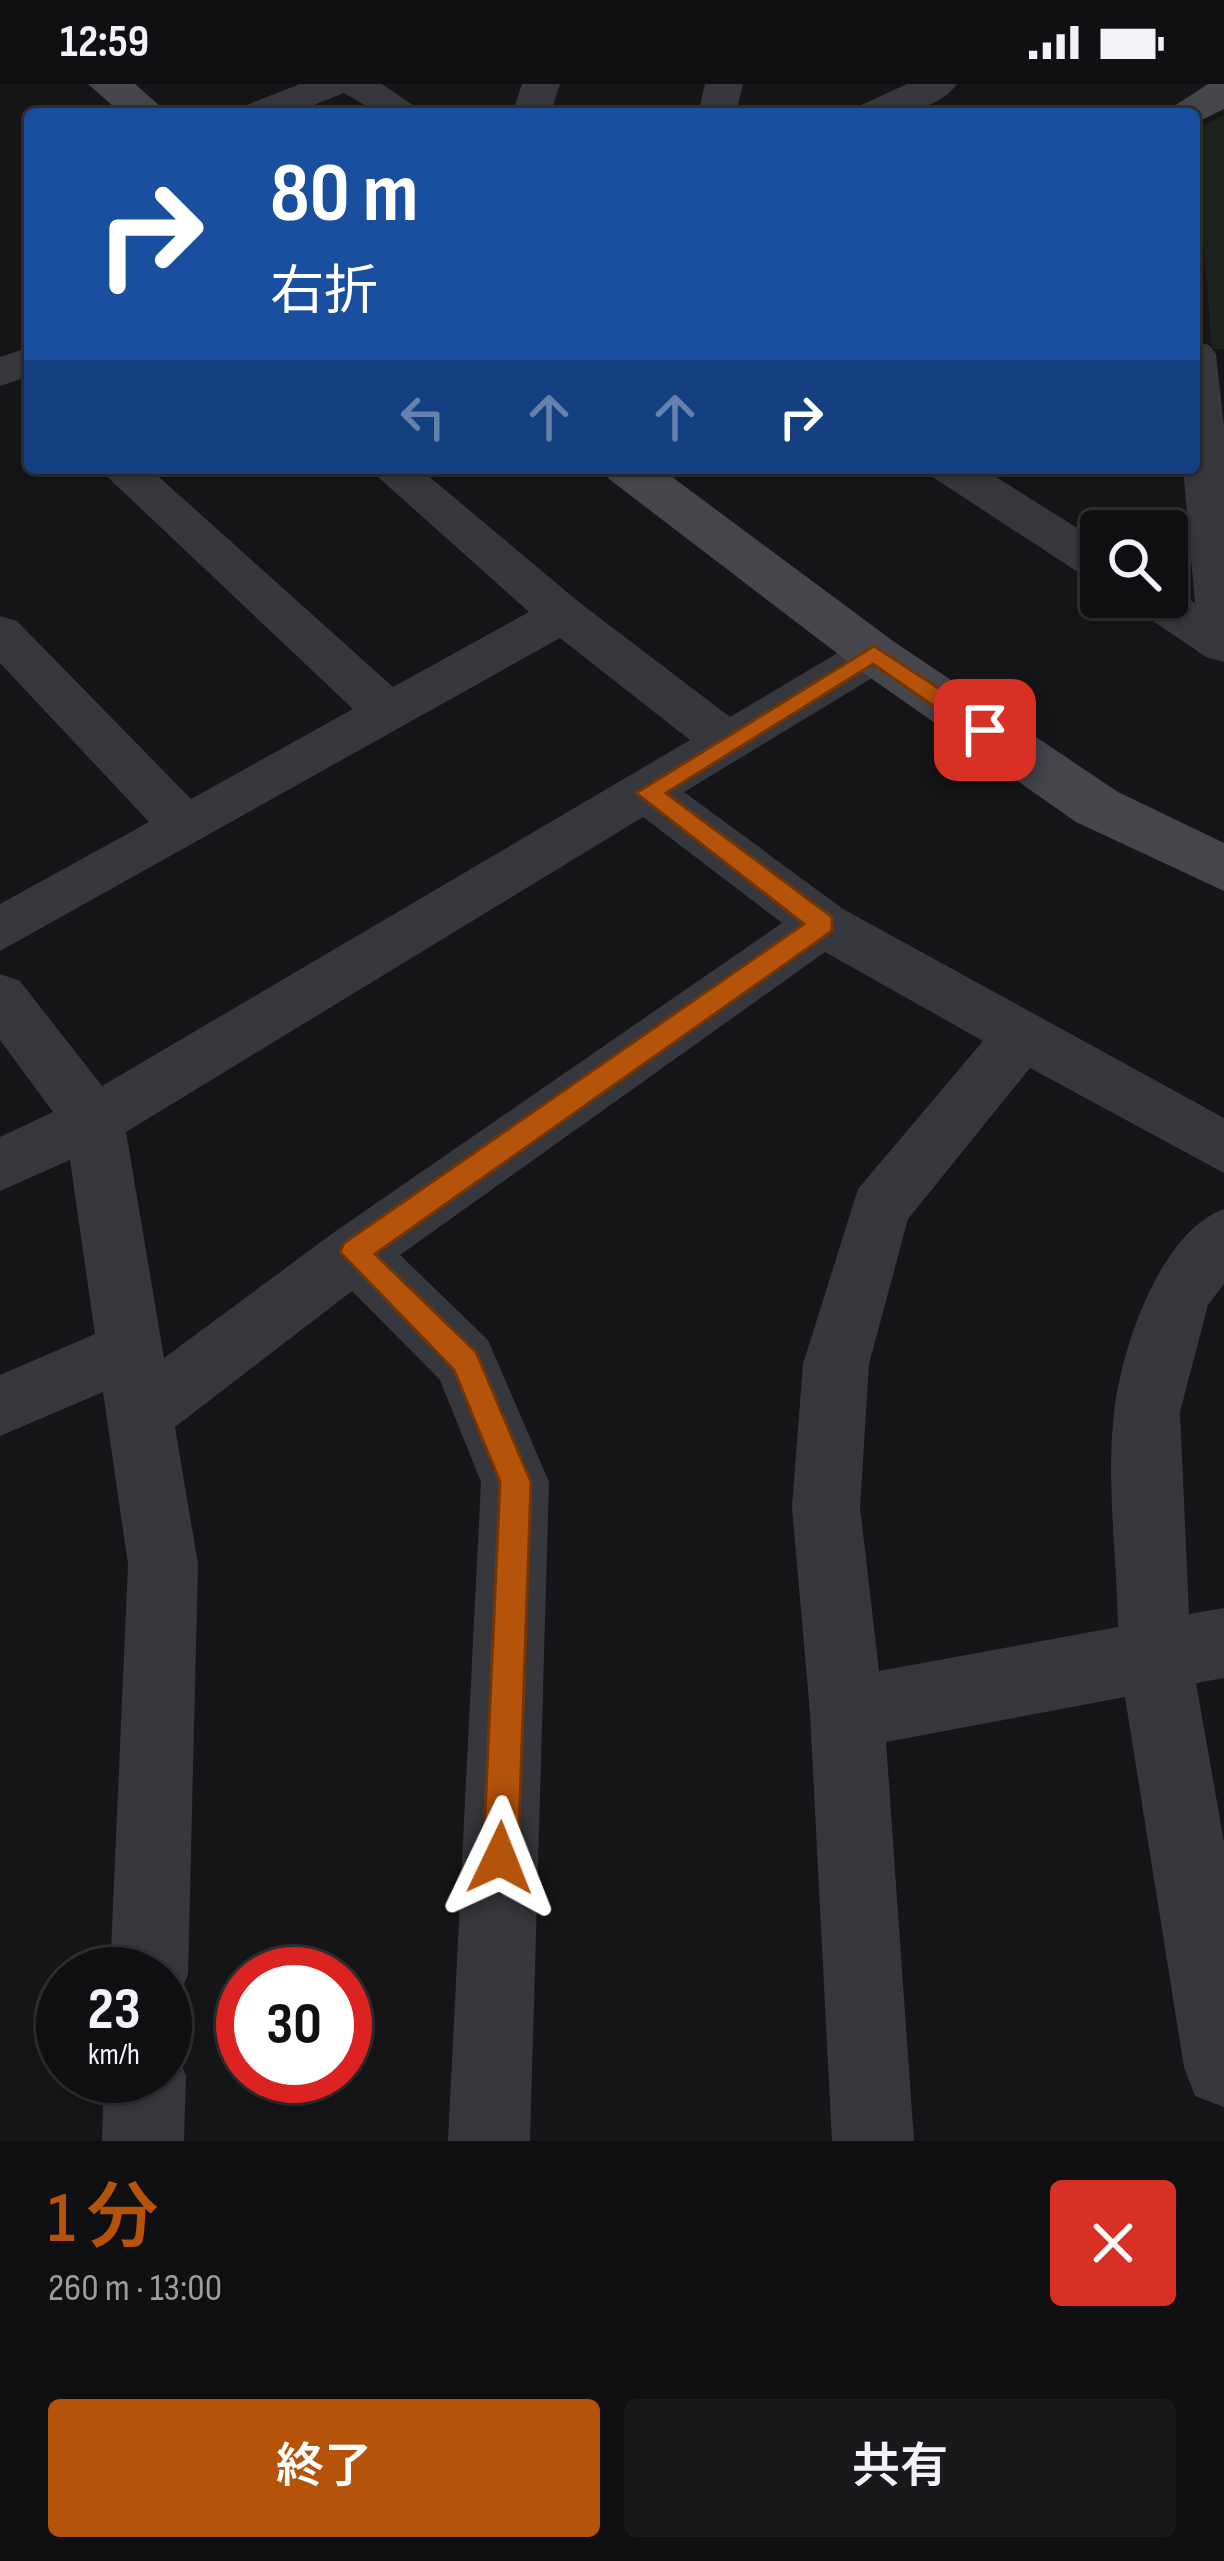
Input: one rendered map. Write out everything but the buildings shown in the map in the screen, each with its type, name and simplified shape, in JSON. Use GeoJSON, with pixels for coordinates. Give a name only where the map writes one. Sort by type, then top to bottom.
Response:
{"type":"FeatureCollection","features":[{"type":"Feature","properties":{"kind":"street"},"geometry":{"type":"LineString","coordinates":[[109,84],[140,108]]}},
{"type":"Feature","properties":{"kind":"street"},"geometry":{"type":"LineString","coordinates":[[272,108],[334,84]]}},
{"type":"Feature","properties":{"kind":"street"},"geometry":{"type":"LineString","coordinates":[[355,84],[396,108]]}},
{"type":"Feature","properties":{"kind":"street"},"geometry":{"type":"LineString","coordinates":[[884,101],[938,84]]}},
{"type":"Feature","properties":{"kind":"street"},"geometry":{"type":"LineString","coordinates":[[1194,108],[1224,92]]}},
{"type":"Feature","properties":{"kind":"street"},"geometry":{"type":"LineString","coordinates":[[1200,412],[1224,644]]}},
{"type":"Feature","properties":{"kind":"street"},"geometry":{"type":"LineString","coordinates":[[128,474],[387,710]]}},
{"type":"Feature","properties":{"kind":"street"},"geometry":{"type":"LineString","coordinates":[[398,474],[563,615],[729,743]]}},
{"type":"Feature","properties":{"kind":"street"},"geometry":{"type":"LineString","coordinates":[[635,474],[874,653],[1096,807],[1224,869]]}},
{"type":"Feature","properties":{"kind":"street"},"geometry":{"type":"LineString","coordinates":[[959,474],[1080,552]]}},
{"type":"Feature","properties":{"kind":"street"},"geometry":{"type":"LineString","coordinates":[[0,930],[563,615]]}},
{"type":"Feature","properties":{"kind":"street"},"geometry":{"type":"LineString","coordinates":[[1184,618],[1224,644]]}},
{"type":"Feature","properties":{"kind":"street"},"geometry":{"type":"LineString","coordinates":[[0,633],[184,826]]}},
{"type":"Feature","properties":{"kind":"street"},"geometry":{"type":"LineString","coordinates":[[0,1165],[94,1121],[648,793],[874,653]]}},
{"type":"Feature","properties":{"kind":"street"},"geometry":{"type":"LineString","coordinates":[[648,793],[823,924],[1224,1148]]}},
{"type":"Feature","properties":{"kind":"street"},"geometry":{"type":"LineString","coordinates":[[0,1406],[135,1383],[355,1252],[823,924]]}},
{"type":"Feature","properties":{"kind":"street"},"geometry":{"type":"LineString","coordinates":[[0,998],[94,1121],[163,1564],[150,1947]]}},
{"type":"Feature","properties":{"kind":"street"},"geometry":{"type":"LineString","coordinates":[[873,2141],[847,1713],[826,1508],[836,1364],[880,1208],[1024,1033]]}},
{"type":"Feature","properties":{"kind":"street"},"geometry":{"type":"LineString","coordinates":[[1224,1236],[1179,1294],[1147,1412],[1190,1651],[1224,2067]]}},
{"type":"Feature","properties":{"kind":"street"},"geometry":{"type":"LineString","coordinates":[[355,1252],[465,1361],[515,1482],[490,2141]]}},
{"type":"Feature","properties":{"kind":"street"},"geometry":{"type":"LineString","coordinates":[[847,1713],[1190,1651]]}},
{"type":"Feature","properties":{"kind":"street"},"geometry":{"type":"LineString","coordinates":[[143,2141],[144,2103]]}},
{"type":"Feature","properties":{"kind":"shaded area"},"geometry":{"type":"Polygon","coordinates":[[[1224,115],[1224,349],[1212,349],[1200,203],[1200,127],[1224,115]]]}},
{"type":"Feature","properties":{"kind":"route"},"geometry":{"type":"LineString","coordinates":[[500,1858],[515,1482],[465,1361],[355,1252],[823,924],[648,793],[874,653],[985,730]]}}]}
